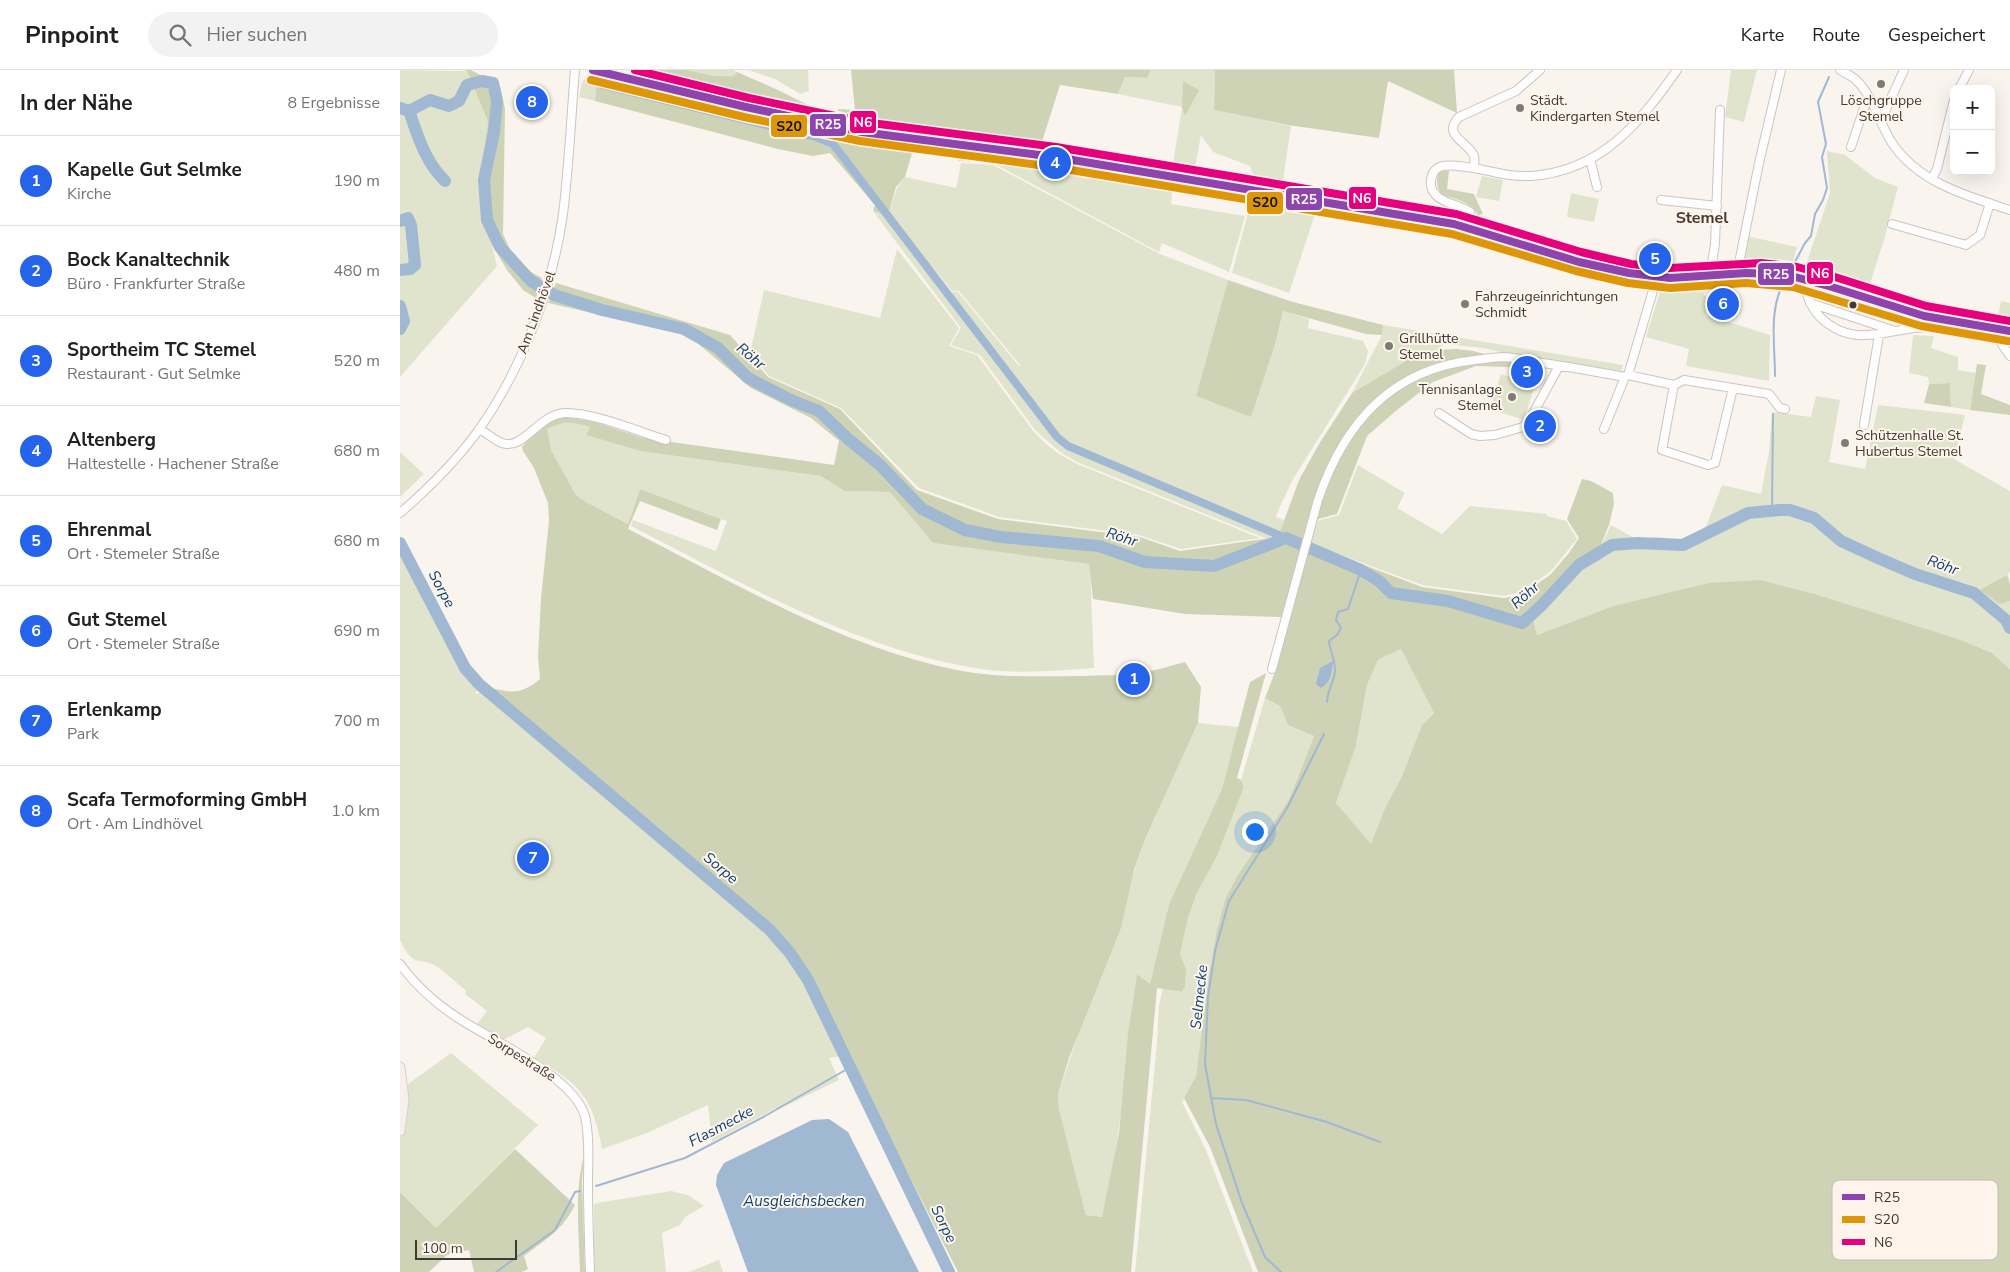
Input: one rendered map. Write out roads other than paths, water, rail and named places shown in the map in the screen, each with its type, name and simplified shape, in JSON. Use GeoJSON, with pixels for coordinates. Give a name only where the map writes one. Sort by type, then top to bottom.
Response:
{"type":"FeatureCollection","features":[{"type":"Feature","properties":{"kind":"main road"},"geometry":{"type":"LineString","coordinates":[[593,70],[738,106],[900,138],[1005,149],[1141,170],[1473,229],[1608,270],[1657,277],[1710,276],[1737,273],[1775,274],[1805,279],[1926,316],[2010,331]]}},
{"type":"Feature","properties":{"kind":"main road"},"geometry":{"type":"LineString","coordinates":[[400,1068],[404,1100],[400,1131]]}},
{"type":"Feature","properties":{"kind":"street","name":"Am Lindhövel"},"geometry":{"type":"LineString","coordinates":[[400,513],[441,474],[479,429],[516,364],[540,305],[550,278],[562,213],[575,70]]}},
{"type":"Feature","properties":{"kind":"street"},"geometry":{"type":"LineString","coordinates":[[1474,168],[1474,156],[1469,148],[1455,136],[1453,128],[1456,120],[1516,91],[1540,70]]}},
{"type":"Feature","properties":{"kind":"street"},"geometry":{"type":"LineString","coordinates":[[1473,229],[1470,212],[1464,207],[1436,196],[1431,182],[1433,173],[1442,166],[1474,168],[1508,175],[1530,176],[1569,169],[1590,159],[1617,142],[1647,110],[1676,70]]}},
{"type":"Feature","properties":{"kind":"street"},"geometry":{"type":"LineString","coordinates":[[1737,273],[1781,70]]}},
{"type":"Feature","properties":{"kind":"street"},"geometry":{"type":"LineString","coordinates":[[1840,70],[1855,79],[1868,96],[1893,144],[1915,167],[1945,187],[2010,210]]}},
{"type":"Feature","properties":{"kind":"street"},"geometry":{"type":"LineString","coordinates":[[1881,120],[1904,70]]}},
{"type":"Feature","properties":{"kind":"street"},"geometry":{"type":"LineString","coordinates":[[1961,85],[1969,70]]}},
{"type":"Feature","properties":{"kind":"street"},"geometry":{"type":"LineString","coordinates":[[1851,146],[1868,96]]}},
{"type":"Feature","properties":{"kind":"street"},"geometry":{"type":"LineString","coordinates":[[1710,276],[1715,244],[1720,110]]}},
{"type":"Feature","properties":{"kind":"street"},"geometry":{"type":"LineString","coordinates":[[1932,179],[1937,169],[1950,116]]}},
{"type":"Feature","properties":{"kind":"street"},"geometry":{"type":"LineString","coordinates":[[1590,159],[1597,187]]}},
{"type":"Feature","properties":{"kind":"street"},"geometry":{"type":"LineString","coordinates":[[1661,200],[1717,206]]}},
{"type":"Feature","properties":{"kind":"street"},"geometry":{"type":"LineString","coordinates":[[1892,224],[1966,245],[1980,235],[1990,203]]}},
{"type":"Feature","properties":{"kind":"street"},"geometry":{"type":"LineString","coordinates":[[1604,429],[1626,376],[1657,277]]}},
{"type":"Feature","properties":{"kind":"street"},"geometry":{"type":"LineString","coordinates":[[1805,279],[1810,303],[1820,317],[1844,333],[1852,335],[1879,335],[1930,327],[1997,337],[2010,356]]}},
{"type":"Feature","properties":{"kind":"street"},"geometry":{"type":"LineString","coordinates":[[1810,303],[1895,331]]}},
{"type":"Feature","properties":{"kind":"street"},"geometry":{"type":"LineString","coordinates":[[1864,425],[1879,335]]}},
{"type":"Feature","properties":{"kind":"street"},"geometry":{"type":"LineString","coordinates":[[1272,668],[1318,500],[1331,467],[1357,424],[1384,396],[1403,382],[1426,370],[1459,362],[1505,357],[1674,385],[1684,380],[1769,394],[1780,408],[1785,409]]}},
{"type":"Feature","properties":{"kind":"street"},"geometry":{"type":"LineString","coordinates":[[1439,413],[1471,434],[1480,436],[1501,434],[1523,427],[1530,419],[1559,366]]}},
{"type":"Feature","properties":{"kind":"street"},"geometry":{"type":"LineString","coordinates":[[1674,385],[1662,450],[1708,465],[1715,463],[1732,388]]}},
{"type":"Feature","properties":{"kind":"street"},"geometry":{"type":"LineString","coordinates":[[479,429],[501,442],[515,444],[547,418],[567,413],[594,417],[666,440]]}},
{"type":"Feature","properties":{"kind":"street","name":"Sorpestraße"},"geometry":{"type":"LineString","coordinates":[[400,964],[430,997],[460,1019],[551,1074],[569,1090],[580,1105],[588,1129],[590,1272]]}},
{"type":"Feature","properties":{"kind":"water"},"geometry":{"type":"Polygon","coordinates":[[[1333,661],[1329,680],[1321,688],[1316,684],[1320,668],[1333,661]]]}},
{"type":"Feature","properties":{"kind":"water","name":"Ausgleichsbecken"},"geometry":{"type":"Polygon","coordinates":[[[829,1119],[848,1132],[919,1272],[748,1272],[716,1185],[717,1175],[724,1163],[812,1120],[829,1119]]]}},
{"type":"Feature","properties":{"kind":"waterway"},"geometry":{"type":"LineString","coordinates":[[1789,273],[1805,243],[1811,236],[1815,214],[1827,188],[1822,157],[1826,144],[1818,102],[1829,77]]}},
{"type":"Feature","properties":{"kind":"waterway","name":"Röhr"},"geometry":{"type":"LineString","coordinates":[[400,108],[409,111],[430,100],[449,106],[459,101],[467,85],[482,81],[493,83],[497,101],[494,132],[484,180],[487,220],[500,247],[531,281],[554,295],[602,310],[684,329],[718,348],[748,378],[793,401],[819,411],[847,438],[880,465],[922,509],[965,530],[1001,537],[1099,546],[1145,562],[1214,566],[1286,538],[1361,570],[1379,581],[1391,593],[1448,601],[1522,623],[1541,606],[1579,565],[1612,545],[1637,543],[1683,545],[1748,513],[1790,510],[1814,518],[1841,541],[1878,558],[1915,574],[1974,593],[2006,620],[2010,628]]}},
{"type":"Feature","properties":{"kind":"waterway"},"geometry":{"type":"LineString","coordinates":[[603,85],[816,137],[833,144],[1057,437],[1068,446],[1286,538]]}},
{"type":"Feature","properties":{"kind":"waterway"},"geometry":{"type":"LineString","coordinates":[[409,111],[427,157],[445,181]]}},
{"type":"Feature","properties":{"kind":"waterway","name":"Sorpe"},"geometry":{"type":"LineString","coordinates":[[400,221],[408,218],[411,225],[415,265],[410,269],[400,270]]}},
{"type":"Feature","properties":{"kind":"waterway"},"geometry":{"type":"LineString","coordinates":[[1775,376],[1774,315],[1776,303],[1785,280]]}},
{"type":"Feature","properties":{"kind":"waterway","name":"Sorpe"},"geometry":{"type":"LineString","coordinates":[[400,306],[404,321],[400,329]]}},
{"type":"Feature","properties":{"kind":"waterway"},"geometry":{"type":"LineString","coordinates":[[1772,510],[1773,414]]}},
{"type":"Feature","properties":{"kind":"waterway","name":"Sorpe"},"geometry":{"type":"LineString","coordinates":[[400,543],[465,668],[479,684],[769,929],[790,953],[808,980],[949,1272]]}},
{"type":"Feature","properties":{"kind":"waterway","name":"Selmecke"},"geometry":{"type":"LineString","coordinates":[[1327,702],[1335,670],[1329,641],[1337,635],[1341,628],[1336,620],[1338,612],[1348,609],[1361,570]]}},
{"type":"Feature","properties":{"kind":"waterway","name":"Selmecke"},"geometry":{"type":"LineString","coordinates":[[1281,1272],[1265,1257],[1242,1203],[1216,1124],[1205,1064],[1208,997],[1215,951],[1229,901],[1287,808],[1324,734]]}},
{"type":"Feature","properties":{"kind":"waterway","name":"Flasmecke"},"geometry":{"type":"LineString","coordinates":[[596,1186],[685,1158],[765,1116],[849,1068]]}},
{"type":"Feature","properties":{"kind":"waterway"},"geometry":{"type":"LineString","coordinates":[[1211,1098],[1246,1100],[1327,1122],[1380,1142]]}},
{"type":"Feature","properties":{"kind":"waterway","name":"Flasmecke"},"geometry":{"type":"LineString","coordinates":[[496,1272],[555,1230],[575,1192],[580,1191]]}},
{"type":"Feature","properties":{"kind":"place","name":"Löschgruppe Stemel"},"geometry":{"type":"Point","coordinates":[1881,84]}},
{"type":"Feature","properties":{"kind":"place","name":"Scafa Termoforming GmbH"},"geometry":{"type":"Point","coordinates":[532,102]}},
{"type":"Feature","properties":{"kind":"place","name":"Städt. Kindergarten Stemel"},"geometry":{"type":"Point","coordinates":[1520,108]}},
{"type":"Feature","properties":{"kind":"place","name":"Altenberg"},"geometry":{"type":"Point","coordinates":[1055,163]}},
{"type":"Feature","properties":{"kind":"place","name":"Ehrenmal"},"geometry":{"type":"Point","coordinates":[1655,259]}},
{"type":"Feature","properties":{"kind":"place","name":"Fahrzeugeinrichtungen Schmidt"},"geometry":{"type":"Point","coordinates":[1465,304]}},
{"type":"Feature","properties":{"kind":"place","name":"Gut Stemel"},"geometry":{"type":"Point","coordinates":[1723,304]}},
{"type":"Feature","properties":{"kind":"place","name":"Grillhütte Stemel"},"geometry":{"type":"Point","coordinates":[1389,346]}},
{"type":"Feature","properties":{"kind":"place","name":"Sportheim TC Stemel"},"geometry":{"type":"Point","coordinates":[1527,372]}},
{"type":"Feature","properties":{"kind":"place","name":"Tennisanlage Stemel"},"geometry":{"type":"Point","coordinates":[1512,397]}},
{"type":"Feature","properties":{"kind":"place","name":"Bock Kanaltechnik"},"geometry":{"type":"Point","coordinates":[1540,426]}},
{"type":"Feature","properties":{"kind":"place","name":"Schützenhalle St. Hubertus Stemel"},"geometry":{"type":"Point","coordinates":[1845,443]}},
{"type":"Feature","properties":{"kind":"place","name":"Kapelle Gut Selmke"},"geometry":{"type":"Point","coordinates":[1134,679]}},
{"type":"Feature","properties":{"kind":"place","name":"Erlenkamp"},"geometry":{"type":"Point","coordinates":[533,858]}},
{"type":"Feature","properties":{"kind":"district","name":"Stemel"},"geometry":{"type":"Point","coordinates":[1702,217]}}]}
